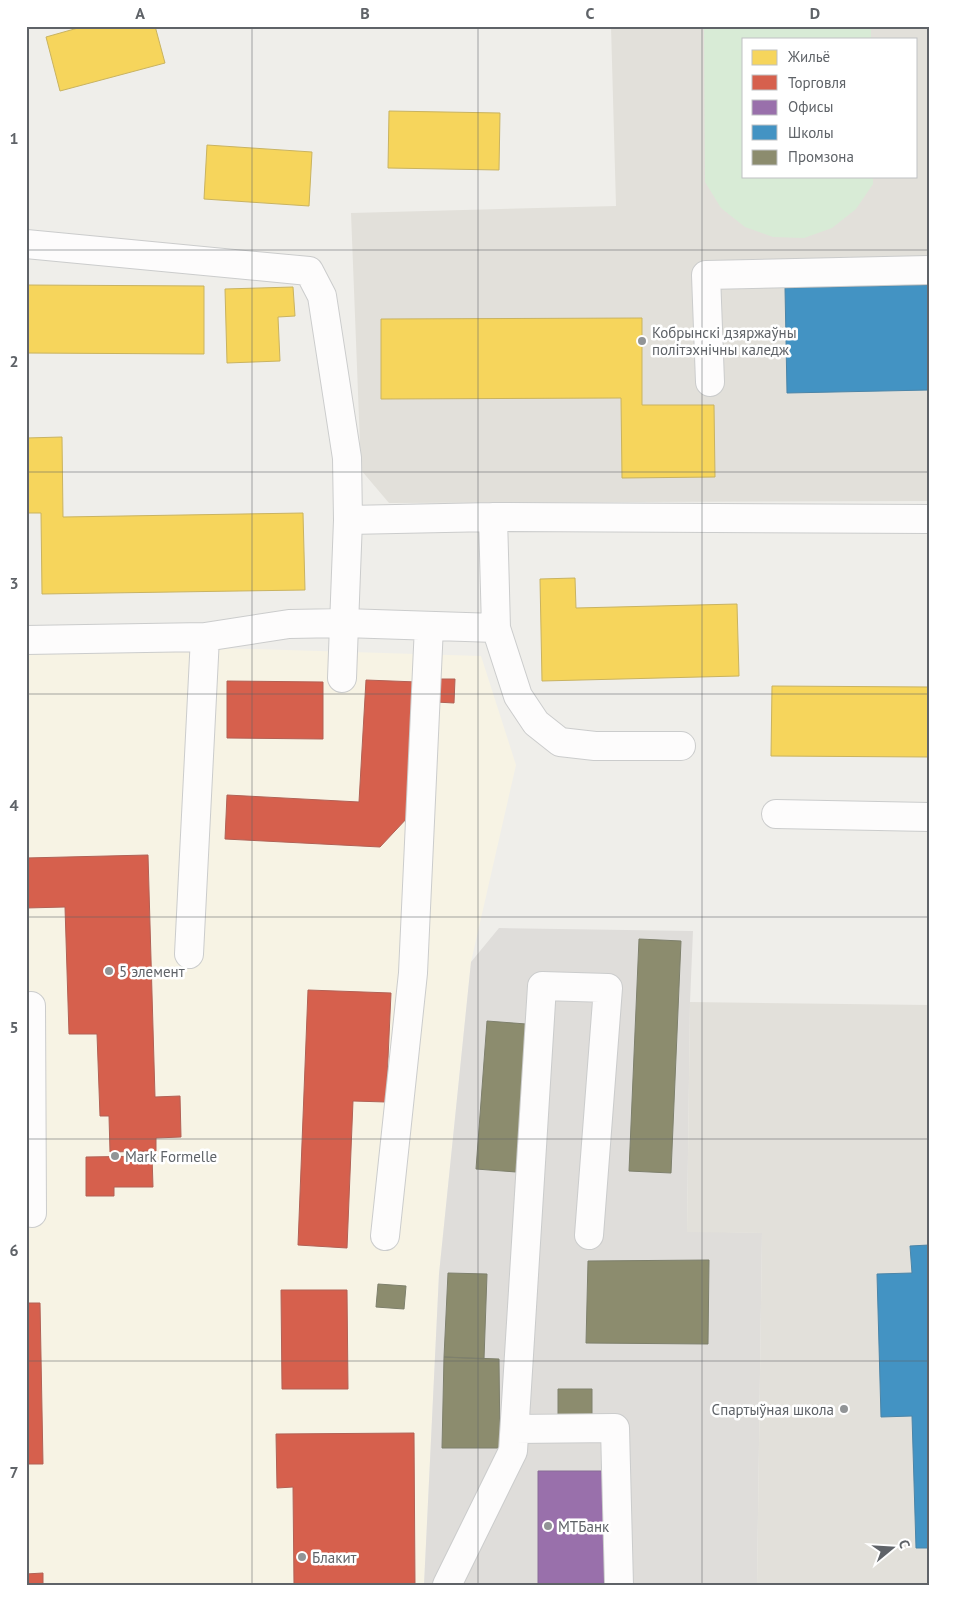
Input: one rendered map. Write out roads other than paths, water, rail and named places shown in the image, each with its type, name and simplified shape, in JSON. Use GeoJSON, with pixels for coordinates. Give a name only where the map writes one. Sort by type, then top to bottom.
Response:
{"type":"FeatureCollection","features":[{"type":"Feature","properties":{"kind":"street"},"geometry":{"type":"LineString","coordinates":[[26,244],[309,270],[322,296],[347,458],[348,520],[342,678]]}},
{"type":"Feature","properties":{"kind":"street"},"geometry":{"type":"LineString","coordinates":[[710,382],[706,276],[929,270]]}},
{"type":"Feature","properties":{"kind":"street"},"geometry":{"type":"LineString","coordinates":[[348,520],[493,518],[929,520]]}},
{"type":"Feature","properties":{"kind":"street"},"geometry":{"type":"LineString","coordinates":[[493,518],[496,628],[518,696],[536,724],[560,742],[595,746],[681,746]]}},
{"type":"Feature","properties":{"kind":"street"},"geometry":{"type":"LineString","coordinates":[[26,640],[205,637],[289,624],[344,623],[496,628]]}},
{"type":"Feature","properties":{"kind":"street"},"geometry":{"type":"LineString","coordinates":[[385,1236],[413,973],[429,626]]}},
{"type":"Feature","properties":{"kind":"street"},"geometry":{"type":"LineString","coordinates":[[189,954],[205,637]]}},
{"type":"Feature","properties":{"kind":"street"},"geometry":{"type":"LineString","coordinates":[[776,814],[929,817]]}},
{"type":"Feature","properties":{"kind":"street"},"geometry":{"type":"LineString","coordinates":[[446,1585],[513,1451],[542,986],[608,988],[589,1234]]}},
{"type":"Feature","properties":{"kind":"street"},"geometry":{"type":"LineString","coordinates":[[31,1006],[32,1213]]}},
{"type":"Feature","properties":{"kind":"street"},"geometry":{"type":"LineString","coordinates":[[514,1429],[616,1428],[619,1585]]}},
{"type":"Feature","properties":{"kind":"place","name":"Кобрынскі дзяржаўны політэхнічны каледж"},"geometry":{"type":"Point","coordinates":[642,341]}},
{"type":"Feature","properties":{"kind":"place","name":"5 элемент"},"geometry":{"type":"Point","coordinates":[109,971]}},
{"type":"Feature","properties":{"kind":"place","name":"Mark Formelle"},"geometry":{"type":"Point","coordinates":[115,1156]}},
{"type":"Feature","properties":{"kind":"place","name":"Спартыўная школа"},"geometry":{"type":"Point","coordinates":[844,1409]}},
{"type":"Feature","properties":{"kind":"place","name":"МТБанк"},"geometry":{"type":"Point","coordinates":[548,1526]}},
{"type":"Feature","properties":{"kind":"place","name":"Блакит"},"geometry":{"type":"Point","coordinates":[302,1557]}}]}
